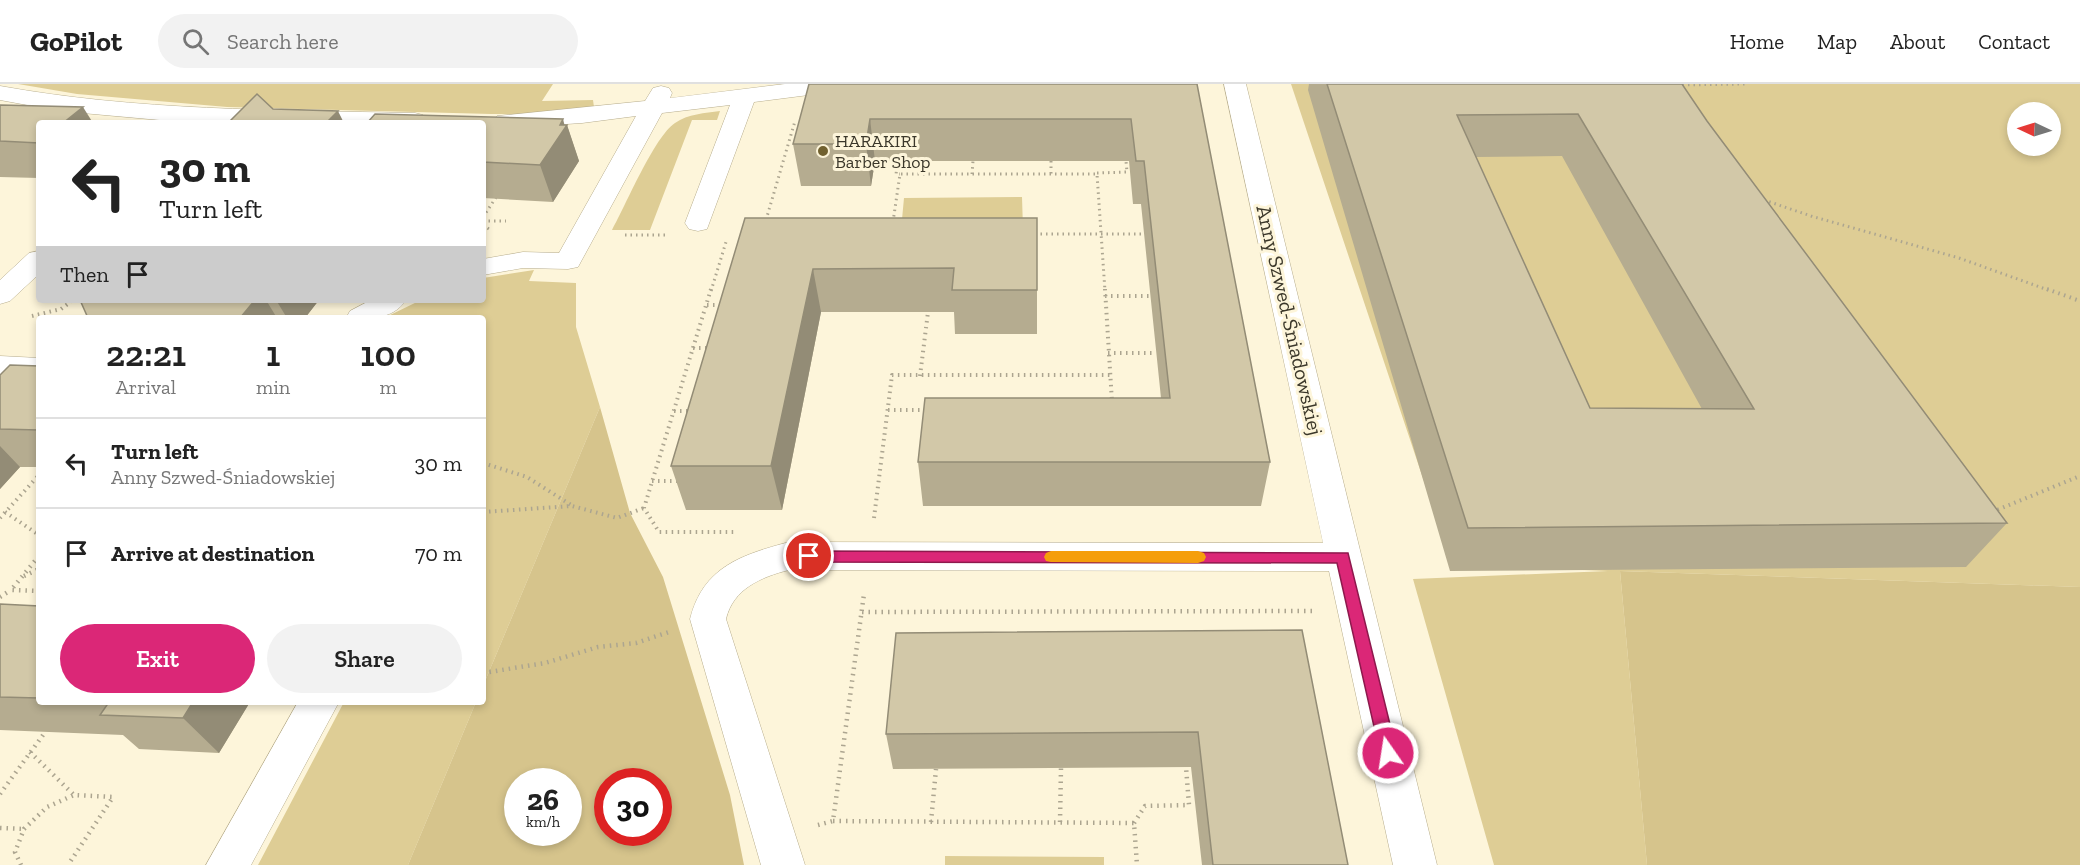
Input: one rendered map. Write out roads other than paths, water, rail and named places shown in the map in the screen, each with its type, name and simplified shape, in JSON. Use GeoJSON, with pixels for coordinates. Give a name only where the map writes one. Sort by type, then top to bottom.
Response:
{"type":"FeatureCollection","features":[{"type":"Feature","properties":{"kind":"street"},"geometry":{"type":"LineString","coordinates":[[486,266],[523,260],[568,261],[665,84]]}},
{"type":"Feature","properties":{"kind":"street"},"geometry":{"type":"LineString","coordinates":[[489,121],[573,117],[840,84]]}},
{"type":"Feature","properties":{"kind":"street","name":"Anny Szwed-Śniadowskiej"},"geometry":{"type":"LineString","coordinates":[[1235,84],[1415,865]]}},
{"type":"Feature","properties":{"kind":"street"},"geometry":{"type":"LineString","coordinates":[[0,93],[60,104],[190,120],[434,120]]}},
{"type":"Feature","properties":{"kind":"street"},"geometry":{"type":"LineString","coordinates":[[698,223],[745,94]]}},
{"type":"Feature","properties":{"kind":"street"},"geometry":{"type":"LineString","coordinates":[[0,295],[36,262]]}},
{"type":"Feature","properties":{"kind":"street"},"geometry":{"type":"LineString","coordinates":[[365,315],[387,303]]}},
{"type":"Feature","properties":{"kind":"street"},"geometry":{"type":"LineString","coordinates":[[0,366],[36,368]]}},
{"type":"Feature","properties":{"kind":"street"},"geometry":{"type":"LineString","coordinates":[[783,865],[708,619],[714,598],[736,577],[762,563],[789,556],[1343,557]]}},
{"type":"Feature","properties":{"kind":"street"},"geometry":{"type":"LineString","coordinates":[[228,865],[317,705]]}},
{"type":"Feature","properties":{"kind":"place","name":"HARAKIRI Barber Shop"},"geometry":{"type":"Point","coordinates":[823,151]}}]}
